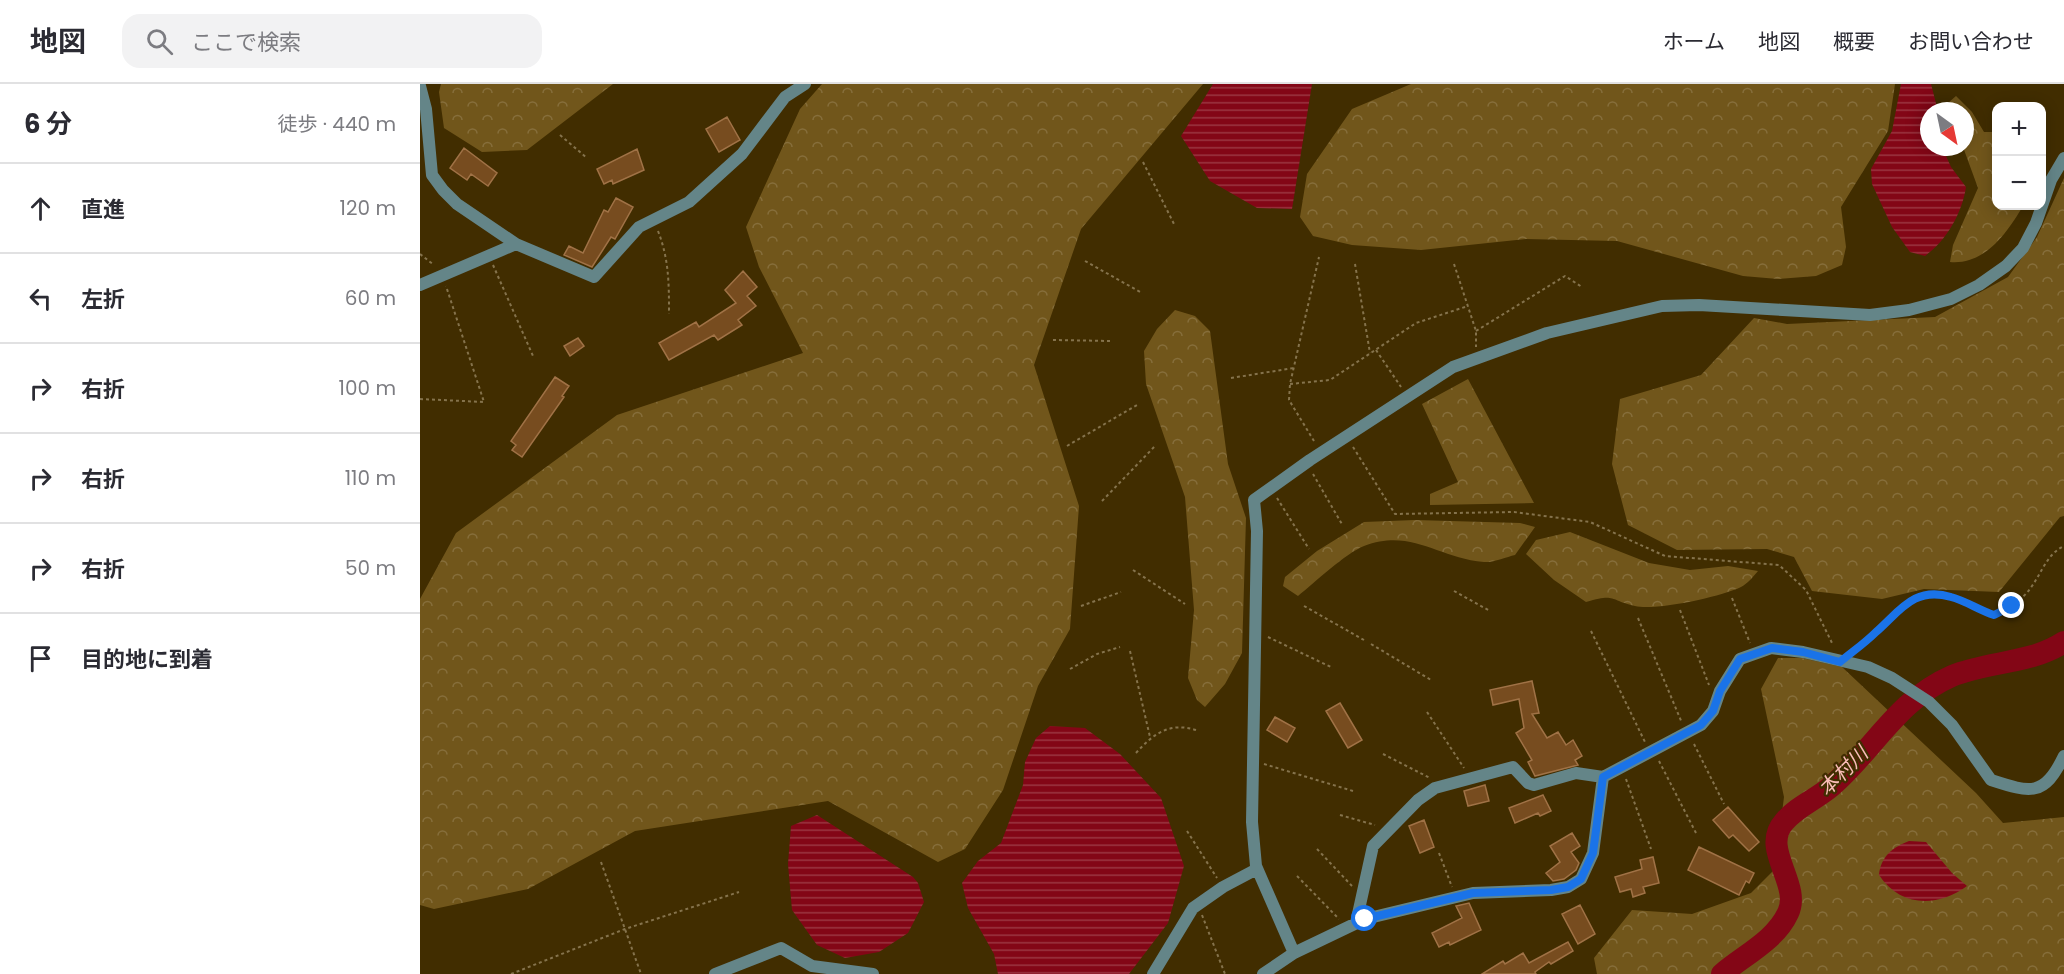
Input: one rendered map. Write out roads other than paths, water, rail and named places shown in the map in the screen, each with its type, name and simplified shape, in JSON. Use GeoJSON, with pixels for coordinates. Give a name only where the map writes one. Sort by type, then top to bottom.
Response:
{"type":"FeatureCollection","features":[{"type":"Feature","properties":{"kind":"street"},"geometry":{"type":"LineString","coordinates":[[420,86],[426,109],[432,175],[457,204],[516,244],[594,277],[639,227],[689,202],[742,154],[785,97],[805,84]]}},
{"type":"Feature","properties":{"kind":"street"},"geometry":{"type":"LineString","coordinates":[[1294,953],[1257,869],[1252,811],[1257,531],[1254,500],[1453,367],[1547,333],[1662,306],[1699,305],[1870,315],[1910,310],[1951,299],[1978,285],[2006,266],[2023,248],[2036,223],[2051,180],[2064,158]]}},
{"type":"Feature","properties":{"kind":"street"},"geometry":{"type":"LineString","coordinates":[[420,285],[516,244]]}},
{"type":"Feature","properties":{"kind":"street"},"geometry":{"type":"LineString","coordinates":[[1356,923],[1373,846],[1418,800],[1435,788],[1513,766],[1528,783],[1534,785],[1576,773],[1603,777],[1701,725],[1713,711],[1720,691],[1740,659],[1772,648],[1803,652],[1868,667],[1892,678],[1929,702],[1952,725],[1991,780],[2029,789],[2044,786],[2054,776],[2064,756]]}},
{"type":"Feature","properties":{"kind":"street"},"geometry":{"type":"LineString","coordinates":[[1263,974],[1294,953],[1356,923],[1473,893],[1551,890],[1568,887],[1581,879],[1593,853],[1603,777]]}},
{"type":"Feature","properties":{"kind":"street"},"geometry":{"type":"LineString","coordinates":[[1153,974],[1193,908],[1223,887],[1257,869]]}},
{"type":"Feature","properties":{"kind":"street"},"geometry":{"type":"LineString","coordinates":[[715,974],[781,948],[812,966],[873,974]]}},
{"type":"Feature","properties":{"kind":"waterway","name":"本村川"},"geometry":{"type":"LineString","coordinates":[[1722,974],[1767,940],[1788,913],[1791,902],[1790,890],[1776,844],[1778,832],[1790,816],[1835,783],[1902,710],[1933,686],[1966,671],[2038,654],[2064,642]]}}]}
